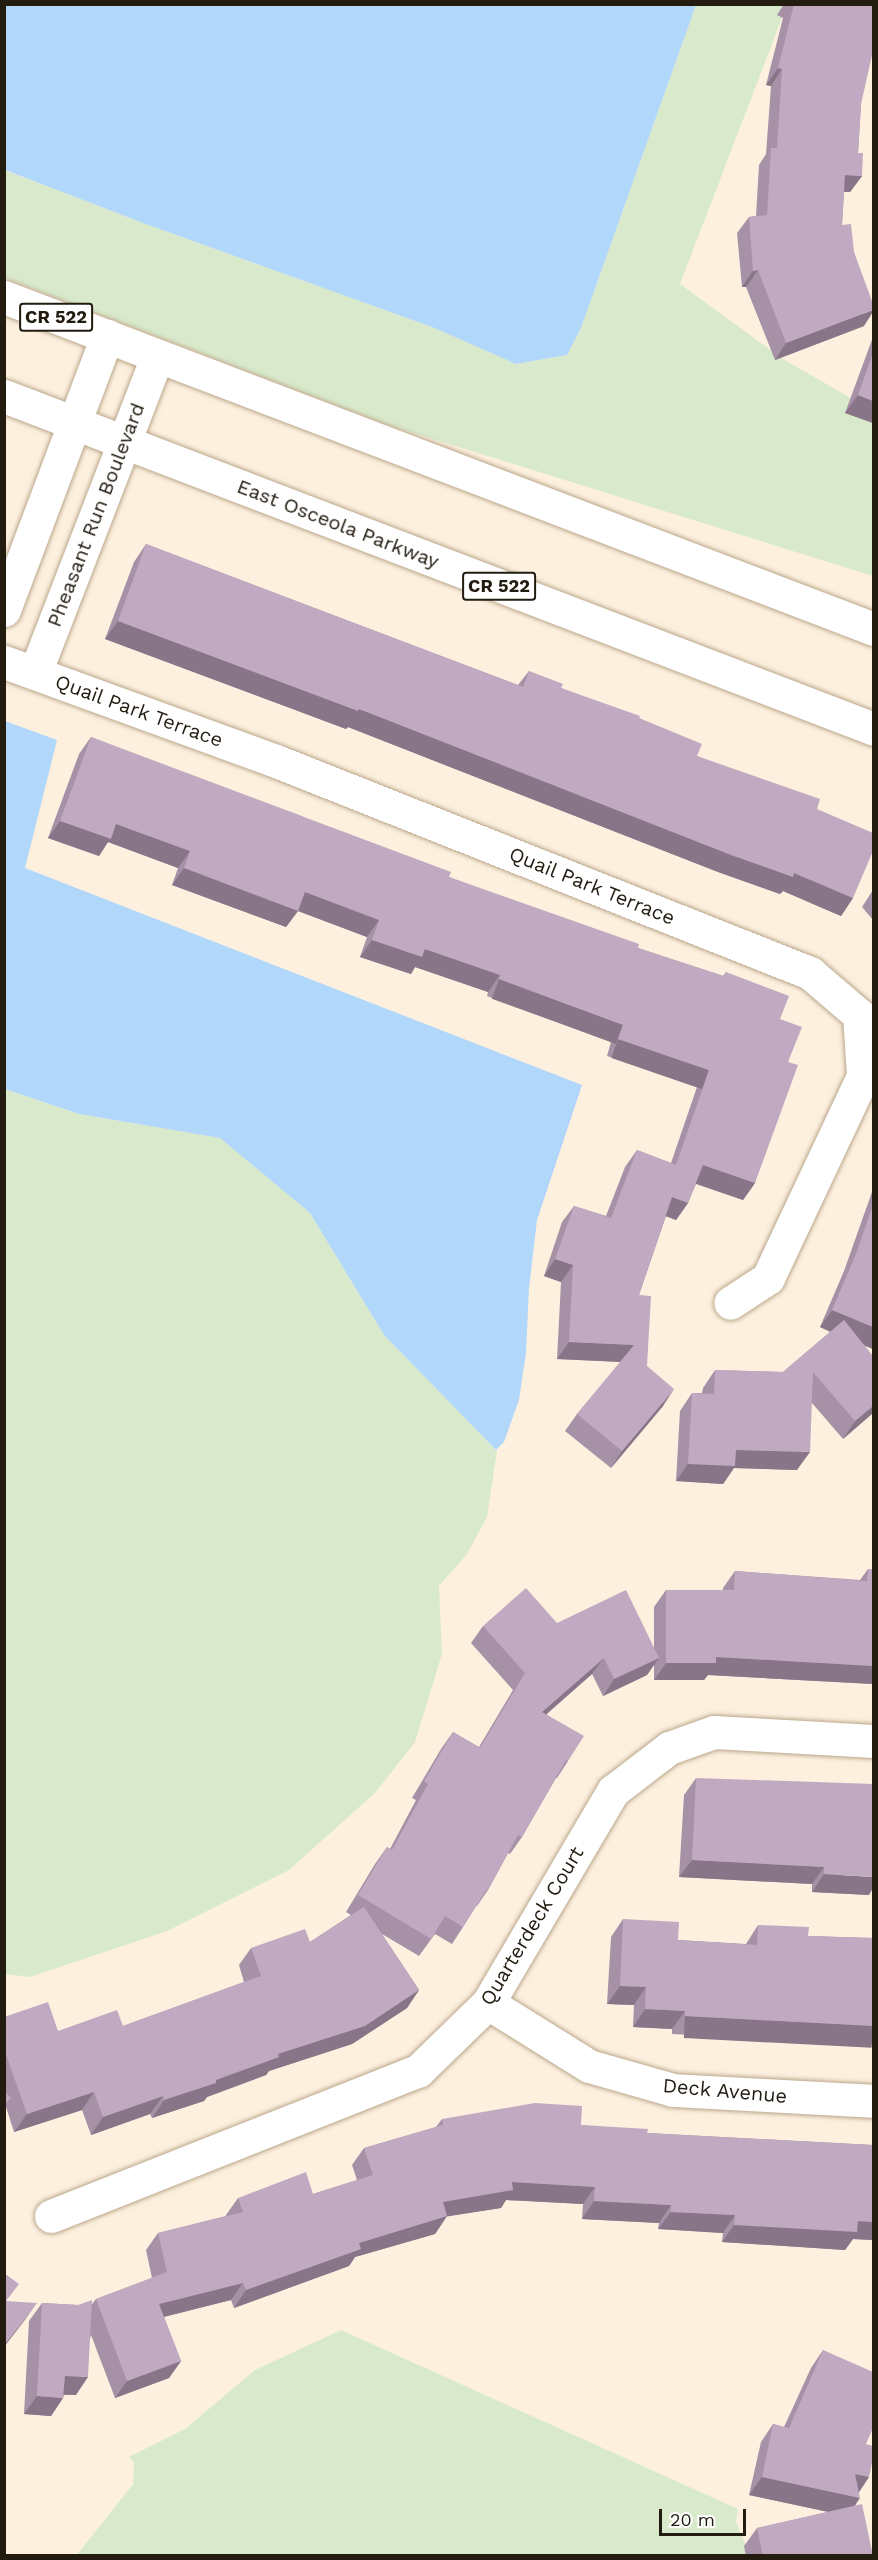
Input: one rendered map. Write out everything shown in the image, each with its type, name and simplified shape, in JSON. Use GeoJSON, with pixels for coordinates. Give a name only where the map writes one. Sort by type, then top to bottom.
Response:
{"type":"FeatureCollection","features":[{"type":"Feature","properties":{"kind":"street","name":"CR 522"},"geometry":{"type":"LineString","coordinates":[[4,297],[873,629]]}},
{"type":"Feature","properties":{"kind":"street"},"geometry":{"type":"LineString","coordinates":[[4,610],[107,336]]}},
{"type":"Feature","properties":{"kind":"street","name":"Pheasant Run Boulevard"},"geometry":{"type":"LineString","coordinates":[[35,673],[158,357]]}},
{"type":"Feature","properties":{"kind":"street","name":"East Osceola Parkway"},"geometry":{"type":"LineString","coordinates":[[4,396],[873,729]]}},
{"type":"Feature","properties":{"kind":"street","name":"Quail Park Terrace"},"geometry":{"type":"LineString","coordinates":[[4,662],[287,765],[810,973],[859,1015],[863,1076],[768,1278],[730,1303]]}},
{"type":"Feature","properties":{"kind":"street","name":"Quarterdeck Court"},"geometry":{"type":"LineString","coordinates":[[51,2216],[418,2071],[488,2003],[613,1791],[669,1748],[714,1732],[873,1741]]}},
{"type":"Feature","properties":{"kind":"street","name":"Deck Avenue"},"geometry":{"type":"LineString","coordinates":[[488,2003],[589,2066],[673,2090],[873,2101]]}},
{"type":"Feature","properties":{"kind":"green space"},"geometry":{"type":"Polygon","coordinates":[[[696,5],[787,5],[680,284],[783,359],[873,411],[873,576],[388,425],[5,278],[4,170],[143,223],[432,327],[516,364],[567,355],[581,328],[696,5]]]}},
{"type":"Feature","properties":{"kind":"green space"},"geometry":{"type":"Polygon","coordinates":[[[5,1089],[79,1114],[220,1138],[310,1213],[384,1335],[497,1451],[487,1517],[467,1554],[439,1586],[442,1654],[415,1742],[375,1793],[289,1870],[167,1931],[30,1977],[5,1974],[5,1089]]]}},
{"type":"Feature","properties":{"kind":"green space"},"geometry":{"type":"Polygon","coordinates":[[[341,2330],[738,2509],[736,2522],[750,2555],[76,2556],[133,2484],[134,2462],[129,2457],[185,2429],[255,2370],[341,2330]]]}},
{"type":"Feature","properties":{"kind":"water"},"geometry":{"type":"Polygon","coordinates":[[[4,5],[696,5],[581,328],[567,355],[516,364],[432,327],[143,223],[5,170],[4,5]]]}},
{"type":"Feature","properties":{"kind":"water"},"geometry":{"type":"Polygon","coordinates":[[[5,721],[57,740],[25,868],[582,1085],[537,1220],[529,1288],[526,1353],[519,1400],[504,1442],[496,1450],[384,1335],[310,1213],[220,1138],[79,1114],[5,1089],[5,721]]]}},
{"type":"Feature","properties":{"kind":"building"},"geometry":{"type":"Polygon","coordinates":[[[794,4],[873,4],[873,51],[861,104],[858,153],[863,153],[862,176],[845,175],[842,225],[851,224],[854,252],[873,304],[873,310],[786,343],[758,270],[753,271],[749,217],[767,215],[771,148],[777,148],[782,69],[778,68],[794,4]]]}},
{"type":"Feature","properties":{"kind":"building"},"geometry":{"type":"Polygon","coordinates":[[[873,353],[873,401],[858,395],[873,353]]]}},
{"type":"Feature","properties":{"kind":"building"},"geometry":{"type":"Polygon","coordinates":[[[146,544],[523,687],[529,671],[563,684],[561,688],[640,716],[639,718],[702,744],[697,756],[820,799],[817,809],[873,833],[873,851],[853,898],[794,873],[793,877],[731,855],[359,709],[358,711],[118,621],[146,544]]]}},
{"type":"Feature","properties":{"kind":"building"},"geometry":{"type":"Polygon","coordinates":[[[91,737],[451,872],[449,877],[639,944],[638,948],[724,976],[726,972],[789,996],[780,1019],[802,1027],[788,1062],[798,1065],[755,1183],[703,1165],[688,1203],[672,1197],[639,1295],[651,1296],[647,1366],[674,1389],[622,1451],[577,1414],[634,1345],[569,1342],[573,1265],[555,1259],[574,1206],[611,1218],[637,1150],[676,1165],[709,1070],[618,1039],[623,1025],[499,979],[500,975],[425,949],[422,957],[372,940],[379,920],[305,892],[298,911],[184,868],[190,851],[116,824],[111,839],[60,821],[91,737]]]}},
{"type":"Feature","properties":{"kind":"building"},"geometry":{"type":"Polygon","coordinates":[[[873,1205],[873,1327],[832,1310],[856,1254],[873,1205]]]}},
{"type":"Feature","properties":{"kind":"building"},"geometry":{"type":"Polygon","coordinates":[[[844,1320],[873,1356],[873,1406],[855,1421],[813,1372],[810,1452],[736,1450],[735,1466],[688,1464],[692,1393],[714,1394],[715,1370],[783,1372],[844,1320]]]}},
{"type":"Feature","properties":{"kind":"building"},"geometry":{"type":"Polygon","coordinates":[[[868,1569],[873,1569],[873,1666],[716,1657],[716,1663],[666,1663],[666,1590],[734,1590],[735,1571],[867,1581],[868,1569]]]}},
{"type":"Feature","properties":{"kind":"building"},"geometry":{"type":"Polygon","coordinates":[[[526,1588],[557,1623],[626,1590],[659,1658],[614,1679],[604,1658],[542,1712],[584,1736],[568,1761],[566,1760],[522,1837],[518,1835],[488,1890],[463,1927],[445,1916],[431,1939],[358,1895],[387,1847],[392,1850],[428,1784],[424,1781],[453,1732],[480,1748],[525,1673],[483,1626],[526,1588]]]}},
{"type":"Feature","properties":{"kind":"building"},"geometry":{"type":"Polygon","coordinates":[[[696,1778],[873,1784],[873,1877],[824,1874],[824,1867],[692,1860],[696,1778]]]}},
{"type":"Feature","properties":{"kind":"building"},"geometry":{"type":"Polygon","coordinates":[[[364,1907],[419,1990],[365,2026],[278,2054],[279,2057],[216,2080],[216,2083],[164,2100],[163,2096],[103,2117],[94,2092],[27,2114],[4,2049],[4,2017],[48,2002],[58,2031],[117,2010],[123,2026],[261,1976],[251,1948],[305,1929],[310,1942],[364,1907]]]}},
{"type":"Feature","properties":{"kind":"building"},"geometry":{"type":"Polygon","coordinates":[[[623,1919],[679,1922],[678,1940],[757,1945],[758,1925],[809,1927],[808,1936],[873,1938],[873,2026],[685,2016],[685,2011],[645,2009],[646,1987],[620,1986],[623,1919]]]}},
{"type":"Feature","properties":{"kind":"building"},"geometry":{"type":"Polygon","coordinates":[[[4,2091],[11,2098],[4,2105],[4,2091]]]}},
{"type":"Feature","properties":{"kind":"building"},"geometry":{"type":"Polygon","coordinates":[[[535,2103],[582,2106],[581,2125],[648,2129],[647,2133],[873,2145],[873,2222],[858,2221],[857,2232],[734,2225],[735,2215],[671,2212],[671,2205],[594,2201],[595,2187],[512,2182],[513,2190],[443,2202],[447,2216],[359,2243],[361,2249],[246,2290],[243,2283],[159,2304],[181,2361],[127,2381],[96,2299],[167,2272],[158,2233],[243,2212],[238,2198],[306,2172],[313,2194],[373,2175],[364,2148],[443,2125],[442,2119],[535,2103]]]}},
{"type":"Feature","properties":{"kind":"building"},"geometry":{"type":"Polygon","coordinates":[[[4,2273],[19,2284],[6,2301],[37,2303],[4,2345],[4,2273]]]}},
{"type":"Feature","properties":{"kind":"building"},"geometry":{"type":"Polygon","coordinates":[[[92,2300],[88,2377],[65,2376],[63,2398],[37,2396],[42,2303],[78,2305],[92,2300]]]}},
{"type":"Feature","properties":{"kind":"building"},"geometry":{"type":"Polygon","coordinates":[[[823,2350],[873,2372],[873,2428],[866,2444],[873,2446],[873,2458],[869,2477],[855,2474],[860,2498],[762,2477],[773,2424],[789,2428],[823,2350]]]}},
{"type":"Feature","properties":{"kind":"building"},"geometry":{"type":"Polygon","coordinates":[[[862,2504],[873,2556],[763,2556],[757,2528],[862,2504]]]}}]}
